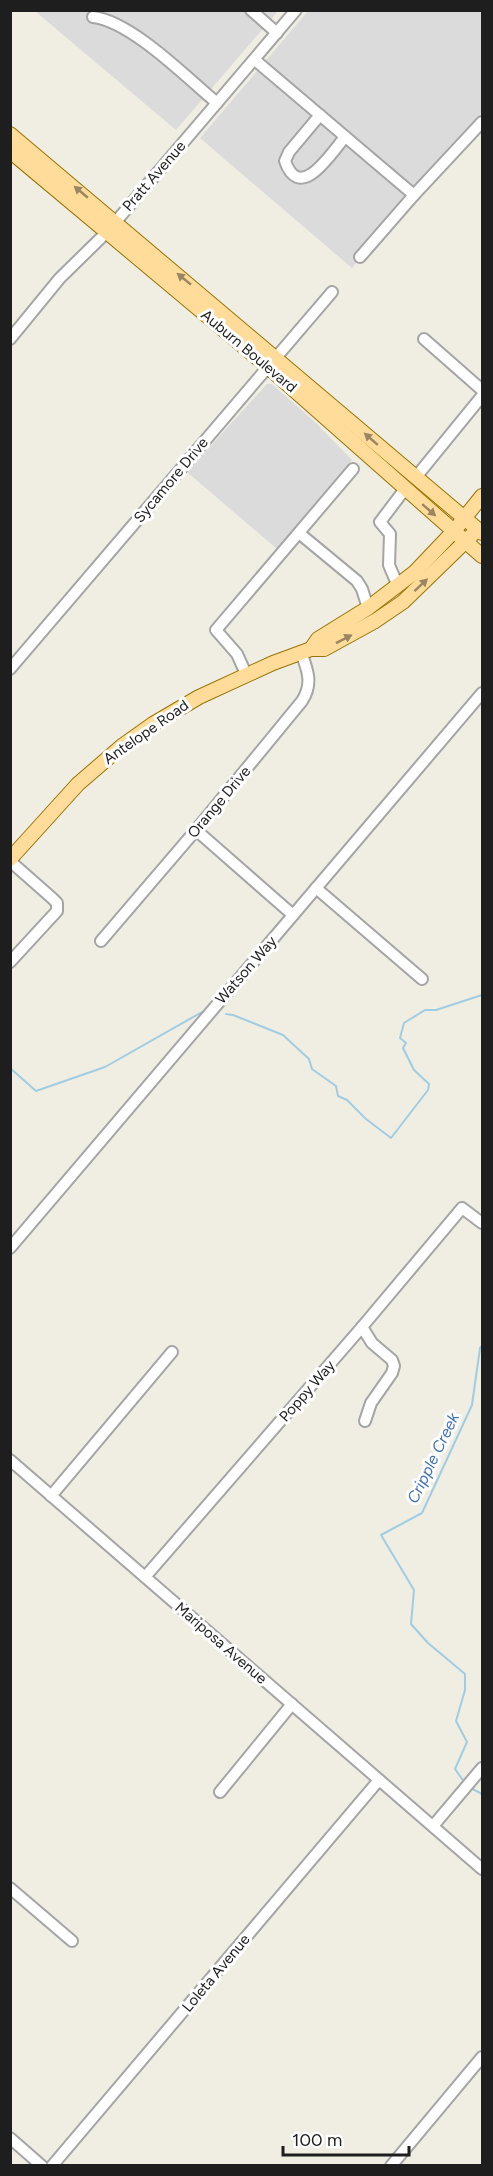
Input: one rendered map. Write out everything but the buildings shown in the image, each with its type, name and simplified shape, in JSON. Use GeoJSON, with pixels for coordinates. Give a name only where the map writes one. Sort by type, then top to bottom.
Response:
{"type":"FeatureCollection","features":[{"type":"Feature","properties":{"kind":"main road","name":"Auburn Boulevard"},"geometry":{"type":"LineString","coordinates":[[10,134],[47,163],[111,226]]}},
{"type":"Feature","properties":{"kind":"main road"},"geometry":{"type":"LineString","coordinates":[[10,141],[23,152],[47,163]]}},
{"type":"Feature","properties":{"kind":"main road","name":"Auburn Boulevard"},"geometry":{"type":"LineString","coordinates":[[10,151],[111,226],[272,362],[464,518],[481,528]]}},
{"type":"Feature","properties":{"kind":"main road","name":"Auburn Boulevard"},"geometry":{"type":"LineString","coordinates":[[272,362],[405,489],[483,556]]}},
{"type":"Feature","properties":{"kind":"main road","name":"Antelope Road"},"geometry":{"type":"LineString","coordinates":[[306,650],[318,639],[368,608],[415,572],[483,496]]}},
{"type":"Feature","properties":{"kind":"main road","name":"Antelope Road"},"geometry":{"type":"LineString","coordinates":[[10,860],[78,784],[122,746],[174,711],[246,674],[306,650],[324,649],[348,637],[394,608],[418,589],[481,528]]}},
{"type":"Feature","properties":{"kind":"street"},"geometry":{"type":"LineString","coordinates":[[251,10],[276,33]]}},
{"type":"Feature","properties":{"kind":"street","name":"Pratt Avenue"},"geometry":{"type":"LineString","coordinates":[[10,339],[60,278],[111,226],[296,10]]}},
{"type":"Feature","properties":{"kind":"street"},"geometry":{"type":"LineString","coordinates":[[93,17],[110,21],[131,32],[217,104]]}},
{"type":"Feature","properties":{"kind":"street"},"geometry":{"type":"LineString","coordinates":[[255,60],[414,195]]}},
{"type":"Feature","properties":{"kind":"street"},"geometry":{"type":"LineString","coordinates":[[320,115],[289,152],[285,161],[288,169],[296,176],[303,178],[313,176],[345,137]]}},
{"type":"Feature","properties":{"kind":"street"},"geometry":{"type":"LineString","coordinates":[[360,257],[414,195],[483,122]]}},
{"type":"Feature","properties":{"kind":"street","name":"Sycamore Drive"},"geometry":{"type":"LineString","coordinates":[[10,669],[332,292]]}},
{"type":"Feature","properties":{"kind":"street"},"geometry":{"type":"LineString","coordinates":[[424,339],[483,390]]}},
{"type":"Feature","properties":{"kind":"street"},"geometry":{"type":"LineString","coordinates":[[416,477],[483,396]]}},
{"type":"Feature","properties":{"kind":"street"},"geometry":{"type":"LineString","coordinates":[[246,674],[237,654],[216,630],[353,469]]}},
{"type":"Feature","properties":{"kind":"street"},"geometry":{"type":"LineString","coordinates":[[398,586],[389,565],[390,534],[380,522],[405,489]]}},
{"type":"Feature","properties":{"kind":"street"},"geometry":{"type":"LineString","coordinates":[[299,533],[357,581],[368,608]]}},
{"type":"Feature","properties":{"kind":"street","name":"Orange Drive"},"geometry":{"type":"LineString","coordinates":[[101,941],[196,830],[306,694],[309,677],[306,650]]}},
{"type":"Feature","properties":{"kind":"street","name":"Watson Way"},"geometry":{"type":"LineString","coordinates":[[10,1248],[483,693]]}},
{"type":"Feature","properties":{"kind":"street"},"geometry":{"type":"LineString","coordinates":[[196,830],[294,915]]}},
{"type":"Feature","properties":{"kind":"street"},"geometry":{"type":"LineString","coordinates":[[10,860],[57,903],[57,911],[10,962]]}},
{"type":"Feature","properties":{"kind":"street"},"geometry":{"type":"LineString","coordinates":[[316,888],[422,979]]}},
{"type":"Feature","properties":{"kind":"street","name":"Poppy Way"},"geometry":{"type":"LineString","coordinates":[[145,1577],[462,1208],[483,1223]]}},
{"type":"Feature","properties":{"kind":"street"},"geometry":{"type":"LineString","coordinates":[[362,1327],[372,1343],[392,1360],[394,1366],[392,1373],[371,1403],[365,1421]]}},
{"type":"Feature","properties":{"kind":"street"},"geometry":{"type":"LineString","coordinates":[[51,1496],[172,1352]]}},
{"type":"Feature","properties":{"kind":"street","name":"Mariposa Avenue"},"geometry":{"type":"LineString","coordinates":[[10,1460],[483,1869]]}},
{"type":"Feature","properties":{"kind":"street"},"geometry":{"type":"LineString","coordinates":[[220,1792],[292,1704]]}},
{"type":"Feature","properties":{"kind":"street"},"geometry":{"type":"LineString","coordinates":[[434,1826],[483,1768]]}},
{"type":"Feature","properties":{"kind":"street","name":"Loleta Avenue"},"geometry":{"type":"LineString","coordinates":[[52,2166],[379,1780]]}},
{"type":"Feature","properties":{"kind":"street"},"geometry":{"type":"LineString","coordinates":[[10,1888],[72,1941]]}},
{"type":"Feature","properties":{"kind":"street"},"geometry":{"type":"LineString","coordinates":[[391,2166],[483,2057]]}},
{"type":"Feature","properties":{"kind":"street"},"geometry":{"type":"LineString","coordinates":[[10,2138],[42,2166]]}},
{"type":"Feature","properties":{"kind":"shaded area"},"geometry":{"type":"Polygon","coordinates":[[[37,10],[278,11],[176,130],[36,12],[37,10]]]}},
{"type":"Feature","properties":{"kind":"shaded area"},"geometry":{"type":"Polygon","coordinates":[[[308,11],[482,11],[482,112],[352,268],[200,138],[308,11]]]}},
{"type":"Feature","properties":{"kind":"shaded area"},"geometry":{"type":"Polygon","coordinates":[[[267,384],[272,384],[315,422],[352,460],[277,549],[187,472],[267,384]]]}},
{"type":"Feature","properties":{"kind":"waterway"},"geometry":{"type":"LineString","coordinates":[[226,1014],[283,1035],[309,1059],[312,1069],[336,1086],[338,1096],[347,1100],[366,1119],[391,1138],[428,1090],[429,1084],[414,1070],[403,1048],[406,1043],[400,1038],[404,1023],[425,1010],[436,1010],[482,995]]}},
{"type":"Feature","properties":{"kind":"waterway"},"geometry":{"type":"LineString","coordinates":[[10,1068],[36,1091],[105,1067],[202,1012]]}},
{"type":"Feature","properties":{"kind":"waterway","name":"Cripple Creek"},"geometry":{"type":"LineString","coordinates":[[465,1783],[455,1769],[467,1742],[456,1721],[465,1690],[465,1674],[428,1643],[411,1624],[414,1590],[381,1535],[422,1513],[472,1405],[482,1346]]}},
{"type":"Feature","properties":{"kind":"waterway","name":"Cripple Creek"},"geometry":{"type":"LineString","coordinates":[[469,1787],[482,1794]]}}]}
